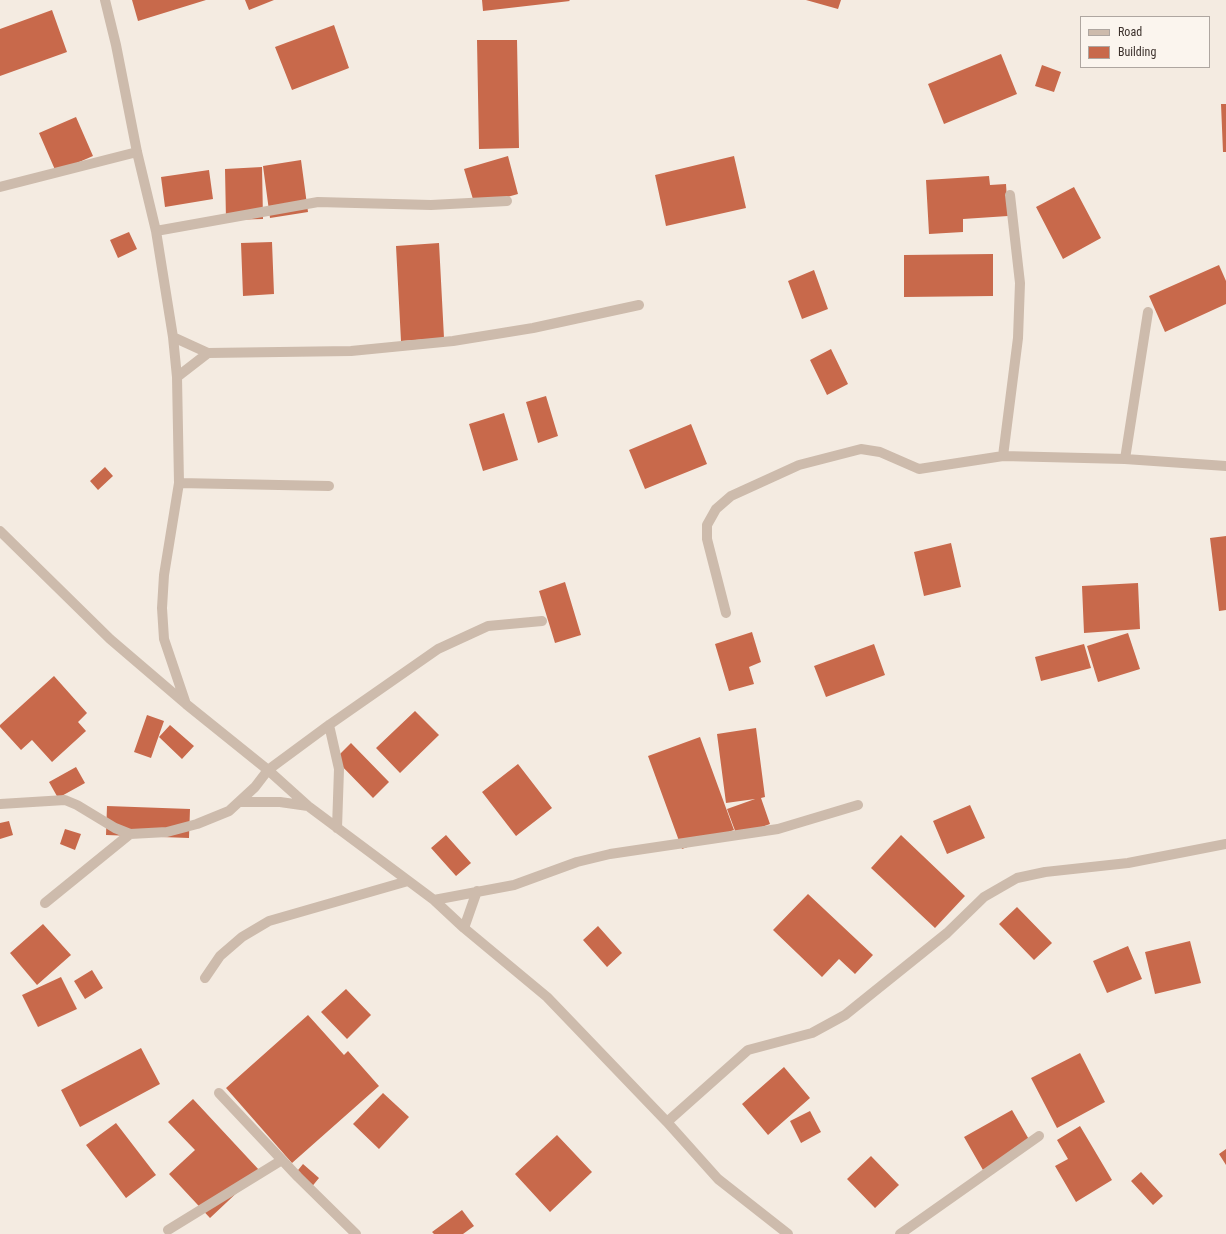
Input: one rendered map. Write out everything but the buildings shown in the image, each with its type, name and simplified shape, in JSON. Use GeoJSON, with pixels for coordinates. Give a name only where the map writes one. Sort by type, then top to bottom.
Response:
{"type":"FeatureCollection","features":[{"type":"Feature","properties":{"kind":"street"},"geometry":{"type":"LineString","coordinates":[[105,0],[116,45],[137,152],[156,231],[173,337],[177,377],[179,483],[164,575],[162,608],[164,639],[186,704]]}},
{"type":"Feature","properties":{"kind":"street"},"geometry":{"type":"LineString","coordinates":[[0,188],[137,152]]}},
{"type":"Feature","properties":{"kind":"street"},"geometry":{"type":"LineString","coordinates":[[1003,456],[1018,338],[1020,283],[1010,195]]}},
{"type":"Feature","properties":{"kind":"street"},"geometry":{"type":"LineString","coordinates":[[156,231],[318,202],[431,205],[507,201]]}},
{"type":"Feature","properties":{"kind":"street"},"geometry":{"type":"LineString","coordinates":[[173,337],[208,354],[351,351],[453,341],[533,328],[638,305]]}},
{"type":"Feature","properties":{"kind":"street"},"geometry":{"type":"LineString","coordinates":[[1125,459],[1148,312]]}},
{"type":"Feature","properties":{"kind":"street"},"geometry":{"type":"LineString","coordinates":[[177,377],[208,354]]}},
{"type":"Feature","properties":{"kind":"street"},"geometry":{"type":"LineString","coordinates":[[726,613],[707,539],[707,525],[716,509],[731,496],[799,465],[861,449],[880,452],[919,469],[1003,456],[1125,459],[1226,466]]}},
{"type":"Feature","properties":{"kind":"street"},"geometry":{"type":"LineString","coordinates":[[179,483],[329,486]]}},
{"type":"Feature","properties":{"kind":"street"},"geometry":{"type":"LineString","coordinates":[[0,531],[110,639],[186,704],[268,770],[308,806],[434,900],[464,928],[547,997],[667,1122],[718,1179],[788,1234]]}},
{"type":"Feature","properties":{"kind":"street"},"geometry":{"type":"LineString","coordinates":[[0,804],[65,800],[77,804],[115,828],[130,834],[167,832],[197,824],[229,811],[255,787],[268,770],[329,725],[438,649],[488,626],[542,621]]}},
{"type":"Feature","properties":{"kind":"street"},"geometry":{"type":"LineString","coordinates":[[329,725],[339,769],[337,828]]}},
{"type":"Feature","properties":{"kind":"street"},"geometry":{"type":"LineString","coordinates":[[239,802],[280,802],[308,806]]}},
{"type":"Feature","properties":{"kind":"street"},"geometry":{"type":"LineString","coordinates":[[434,900],[514,885],[577,862],[610,854],[778,829],[858,805]]}},
{"type":"Feature","properties":{"kind":"street"},"geometry":{"type":"LineString","coordinates":[[45,903],[130,834]]}},
{"type":"Feature","properties":{"kind":"street"},"geometry":{"type":"LineString","coordinates":[[667,1122],[748,1050],[812,1033],[845,1015],[947,933],[984,897],[1017,878],[1045,872],[1128,864],[1226,844]]}},
{"type":"Feature","properties":{"kind":"street"},"geometry":{"type":"LineString","coordinates":[[206,978],[220,956],[242,936],[269,921],[408,881]]}},
{"type":"Feature","properties":{"kind":"street"},"geometry":{"type":"LineString","coordinates":[[464,928],[477,892]]}},
{"type":"Feature","properties":{"kind":"street"},"geometry":{"type":"LineString","coordinates":[[220,1093],[282,1160],[356,1234]]}},
{"type":"Feature","properties":{"kind":"street"},"geometry":{"type":"LineString","coordinates":[[900,1234],[1039,1136]]}},
{"type":"Feature","properties":{"kind":"street"},"geometry":{"type":"LineString","coordinates":[[168,1230],[282,1160]]}}]}
